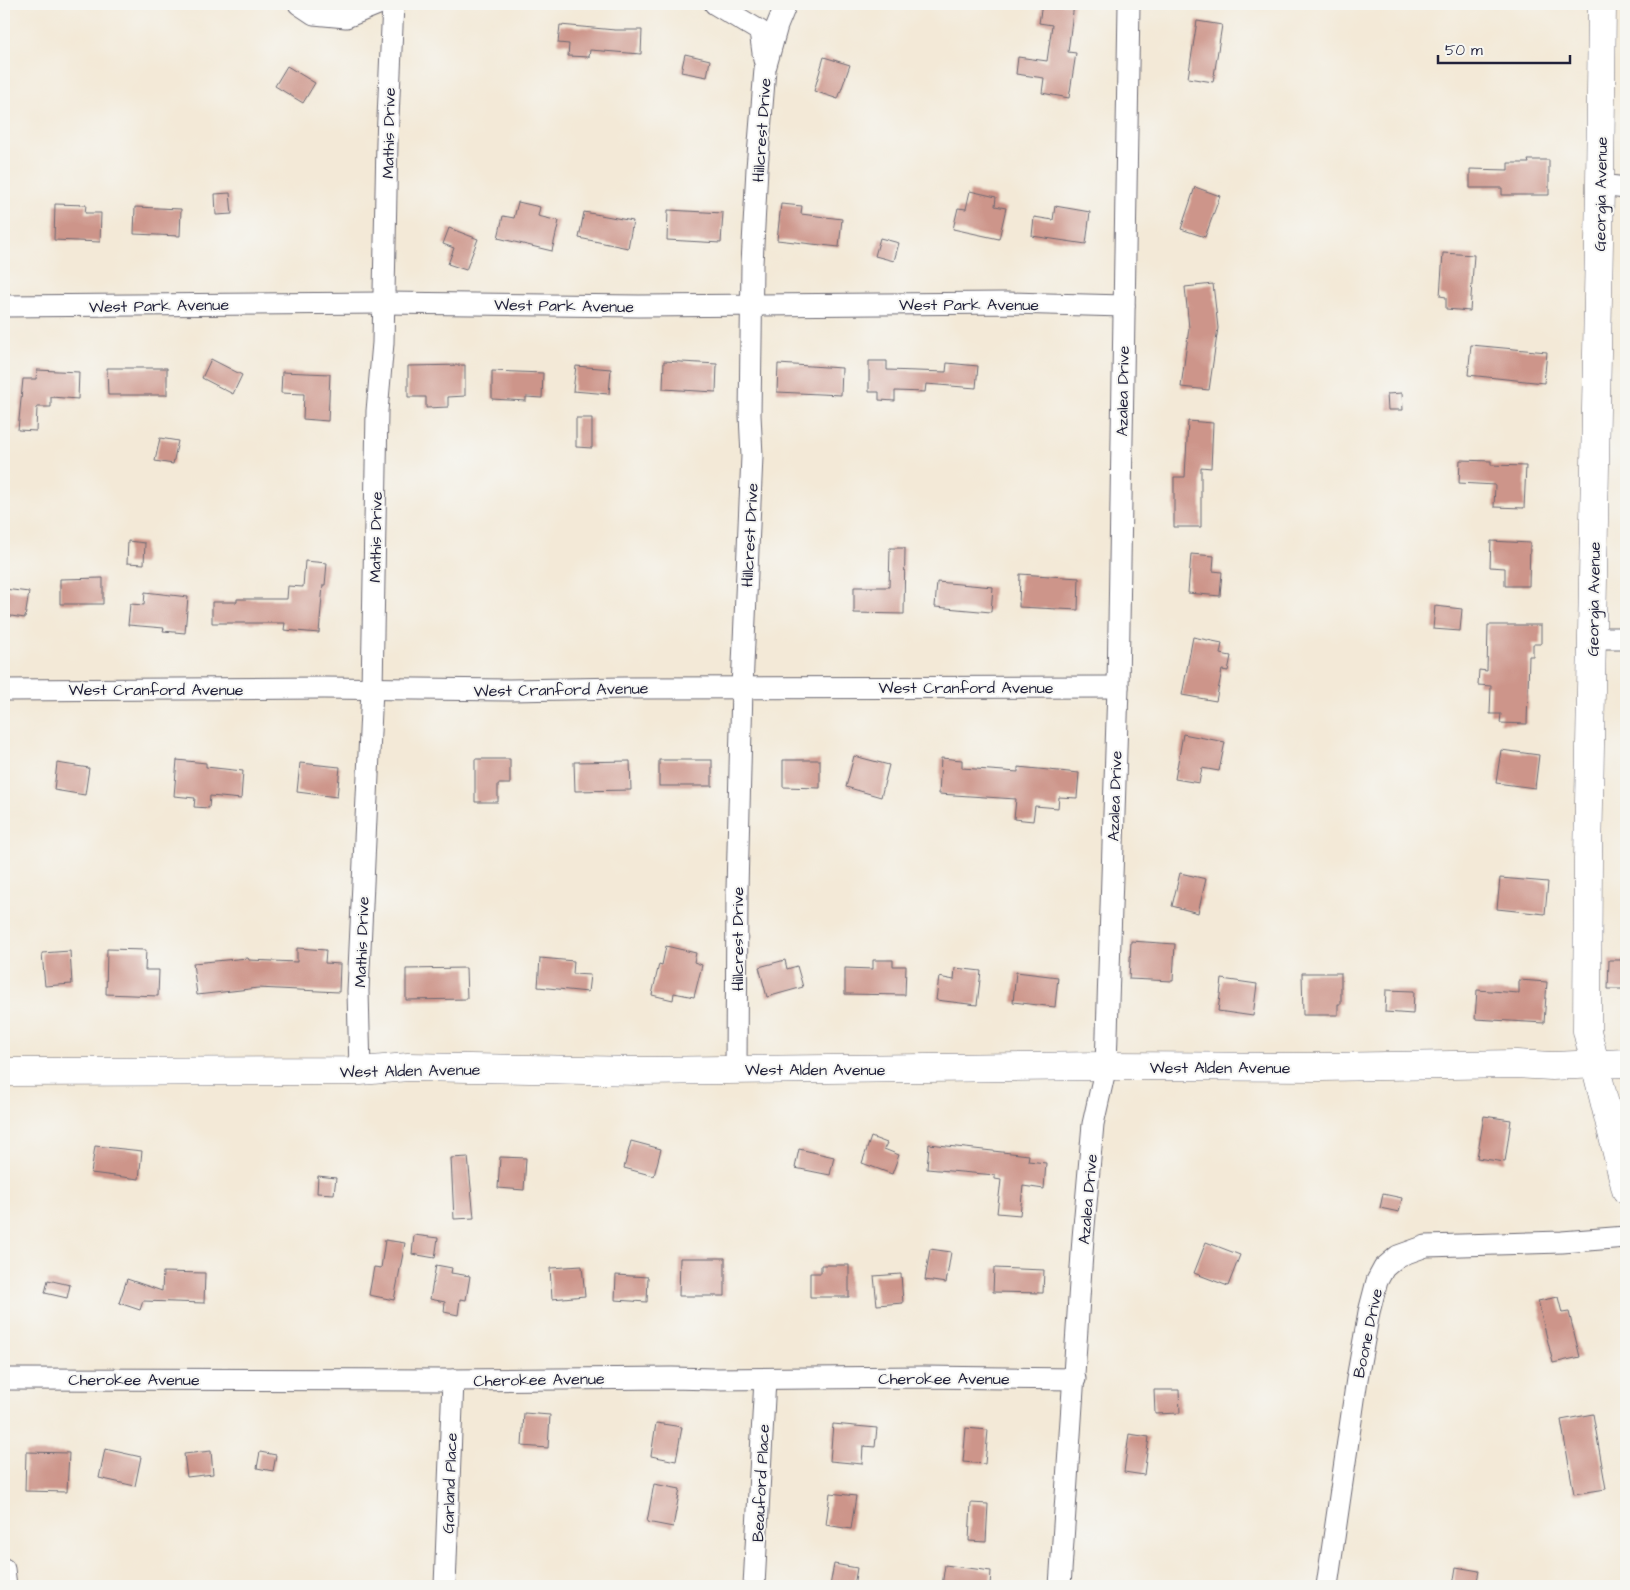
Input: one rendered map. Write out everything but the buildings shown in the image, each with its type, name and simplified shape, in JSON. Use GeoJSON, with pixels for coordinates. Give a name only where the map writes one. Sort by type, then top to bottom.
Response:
{"type":"FeatureCollection","features":[{"type":"Feature","properties":{"kind":"street"},"geometry":{"type":"LineString","coordinates":[[300,4],[314,14],[346,17],[378,4]]}},
{"type":"Feature","properties":{"kind":"street","name":"Mathis Drive"},"geometry":{"type":"LineString","coordinates":[[360,1071],[358,991],[372,689],[377,411],[385,303],[388,131],[393,4]]}},
{"type":"Feature","properties":{"kind":"street"},"geometry":{"type":"LineString","coordinates":[[715,4],[760,32],[765,70]]}},
{"type":"Feature","properties":{"kind":"street","name":"Hillcrest Drive"},"geometry":{"type":"LineString","coordinates":[[736,1069],[737,890],[742,688],[752,456],[750,415],[753,305],[752,264],[765,70],[777,26],[786,4]]}},
{"type":"Feature","properties":{"kind":"street","name":"Azalea Drive"},"geometry":{"type":"LineString","coordinates":[[1060,1586],[1083,1238],[1093,1124],[1106,1066],[1118,687],[1129,4]]}},
{"type":"Feature","properties":{"kind":"street","name":"Georgia Avenue"},"geometry":{"type":"LineString","coordinates":[[1602,4],[1613,187],[1592,638],[1587,1030],[1626,1190]]}},
{"type":"Feature","properties":{"kind":"street","name":"West Park Avenue"},"geometry":{"type":"LineString","coordinates":[[4,306],[385,303],[753,305],[1006,303],[1124,306]]}},
{"type":"Feature","properties":{"kind":"street"},"geometry":{"type":"LineString","coordinates":[[1592,638],[1626,638]]}},
{"type":"Feature","properties":{"kind":"street","name":"West Cranford Avenue"},"geometry":{"type":"LineString","coordinates":[[4,690],[1118,687]]}},
{"type":"Feature","properties":{"kind":"street","name":"West Alden Avenue"},"geometry":{"type":"LineString","coordinates":[[4,1072],[360,1071],[408,1068],[640,1071],[1106,1066],[1595,1065],[1626,1063]]}},
{"type":"Feature","properties":{"kind":"street","name":"Boone Drive"},"geometry":{"type":"LineString","coordinates":[[1327,1586],[1357,1379],[1369,1312],[1377,1281],[1384,1268],[1398,1256],[1426,1246],[1562,1242],[1626,1237]]}},
{"type":"Feature","properties":{"kind":"street","name":"Cherokee Avenue"},"geometry":{"type":"LineString","coordinates":[[4,1379],[453,1380],[924,1377],[1075,1379]]}},
{"type":"Feature","properties":{"kind":"street","name":"Beauford Place"},"geometry":{"type":"LineString","coordinates":[[754,1586],[765,1379]]}},
{"type":"Feature","properties":{"kind":"street","name":"Garland Place"},"geometry":{"type":"LineString","coordinates":[[445,1586],[453,1380]]}},
{"type":"Feature","properties":{"kind":"street"},"geometry":{"type":"LineString","coordinates":[[4,1569],[6,1586]]}}]}
